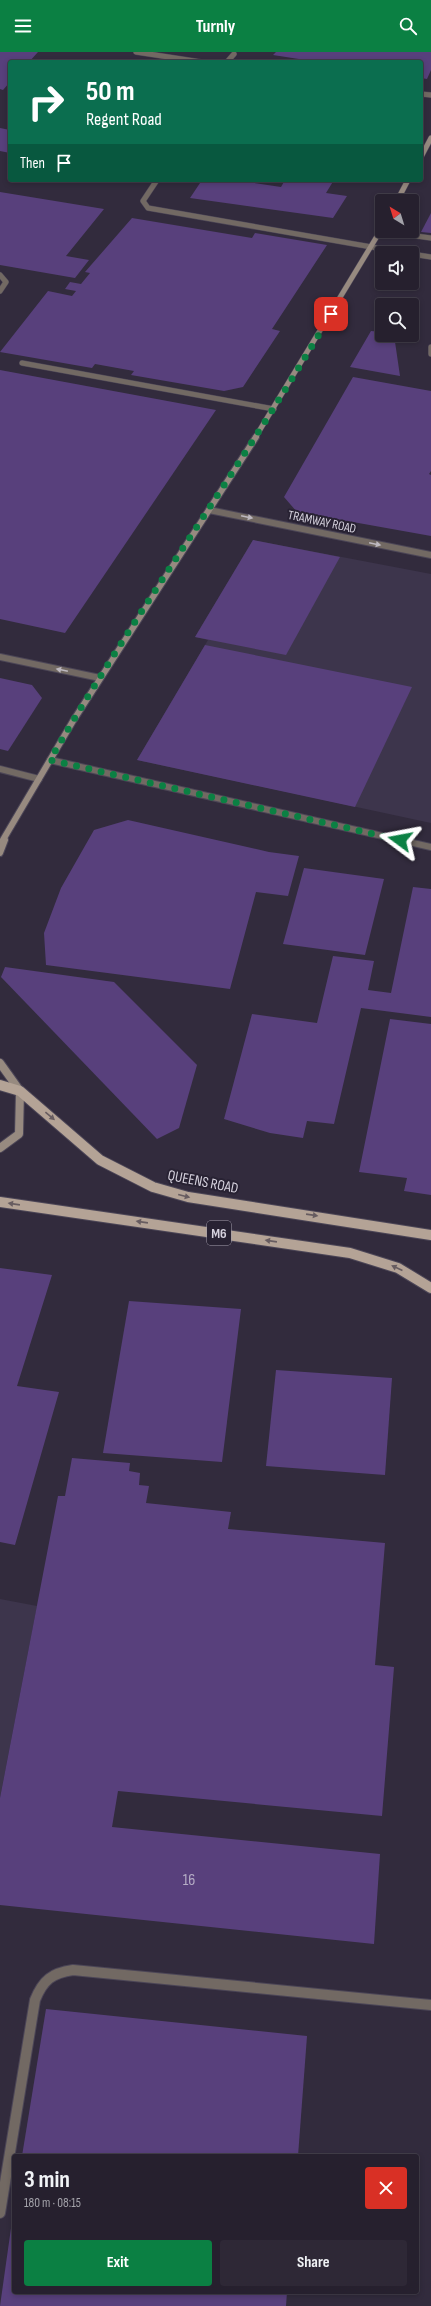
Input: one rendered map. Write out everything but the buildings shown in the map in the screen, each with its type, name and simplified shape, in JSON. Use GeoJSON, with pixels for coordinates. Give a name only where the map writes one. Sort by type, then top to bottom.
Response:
{"type":"FeatureCollection","features":[{"type":"Feature","properties":{"kind":"main road"},"geometry":{"type":"LineString","coordinates":[[423,153],[431,138]]}},
{"type":"Feature","properties":{"kind":"main road"},"geometry":{"type":"LineString","coordinates":[[401,194],[407,182]]}},
{"type":"Feature","properties":{"kind":"main road"},"geometry":{"type":"LineString","coordinates":[[0,845],[100,678],[274,409],[376,238]]}},
{"type":"Feature","properties":{"kind":"main road"},"geometry":{"type":"LineString","coordinates":[[0,853],[6,837]]}},
{"type":"Feature","properties":{"kind":"main road"},"geometry":{"type":"LineString","coordinates":[[0,1063],[20,1091],[19,1134],[0,1148]]}},
{"type":"Feature","properties":{"kind":"main road","name":"QUEENS ROAD"},"geometry":{"type":"LineString","coordinates":[[0,1085],[20,1091],[68,1131],[85,1149],[115,1169],[153,1187],[188,1197],[343,1220],[431,1235]]}},
{"type":"Feature","properties":{"kind":"main road","name":"M6"},"geometry":{"type":"LineString","coordinates":[[0,1202],[350,1253],[398,1268],[431,1288]]}},
{"type":"Feature","properties":{"kind":"street"},"geometry":{"type":"LineString","coordinates":[[136,52],[188,60]]}},
{"type":"Feature","properties":{"kind":"street"},"geometry":{"type":"LineString","coordinates":[[229,60],[234,54]]}},
{"type":"Feature","properties":{"kind":"street"},"geometry":{"type":"LineString","coordinates":[[157,182],[143,201],[143,204],[148,208],[375,248]]}},
{"type":"Feature","properties":{"kind":"street"},"geometry":{"type":"LineString","coordinates":[[419,236],[431,238]]}},
{"type":"Feature","properties":{"kind":"street"},"geometry":{"type":"LineString","coordinates":[[419,255],[431,257]]}},
{"type":"Feature","properties":{"kind":"street"},"geometry":{"type":"LineString","coordinates":[[0,275],[6,282],[0,291]]}},
{"type":"Feature","properties":{"kind":"street"},"geometry":{"type":"LineString","coordinates":[[431,347],[431,354]]}},
{"type":"Feature","properties":{"kind":"street"},"geometry":{"type":"LineString","coordinates":[[22,363],[274,409]]}},
{"type":"Feature","properties":{"kind":"street","name":"TRAMWAY ROAD"},"geometry":{"type":"LineString","coordinates":[[209,510],[431,555]]}},
{"type":"Feature","properties":{"kind":"street"},"geometry":{"type":"LineString","coordinates":[[0,657],[100,678]]}},
{"type":"Feature","properties":{"kind":"street"},"geometry":{"type":"LineString","coordinates":[[50,760],[431,847]]}},
{"type":"Feature","properties":{"kind":"street"},"geometry":{"type":"LineString","coordinates":[[0,769],[39,779]]}},
{"type":"Feature","properties":{"kind":"street"},"geometry":{"type":"LineString","coordinates":[[0,2213],[35,2000],[41,1983],[55,1973],[73,1970],[431,2005]]}},
{"type":"Feature","properties":{"kind":"shaded area"},"geometry":{"type":"Polygon","coordinates":[[[253,540],[431,574],[431,823],[137,760],[208,640],[195,637],[253,540]]]}},
{"type":"Feature","properties":{"kind":"shaded area"},"geometry":{"type":"Polygon","coordinates":[[[0,1599],[37,1606],[0,1798],[0,1599]]]}},
{"type":"Feature","properties":{"kind":"route"},"geometry":{"type":"LineString","coordinates":[[331,314],[274,409],[93,688],[50,760],[400,840]]}}]}
